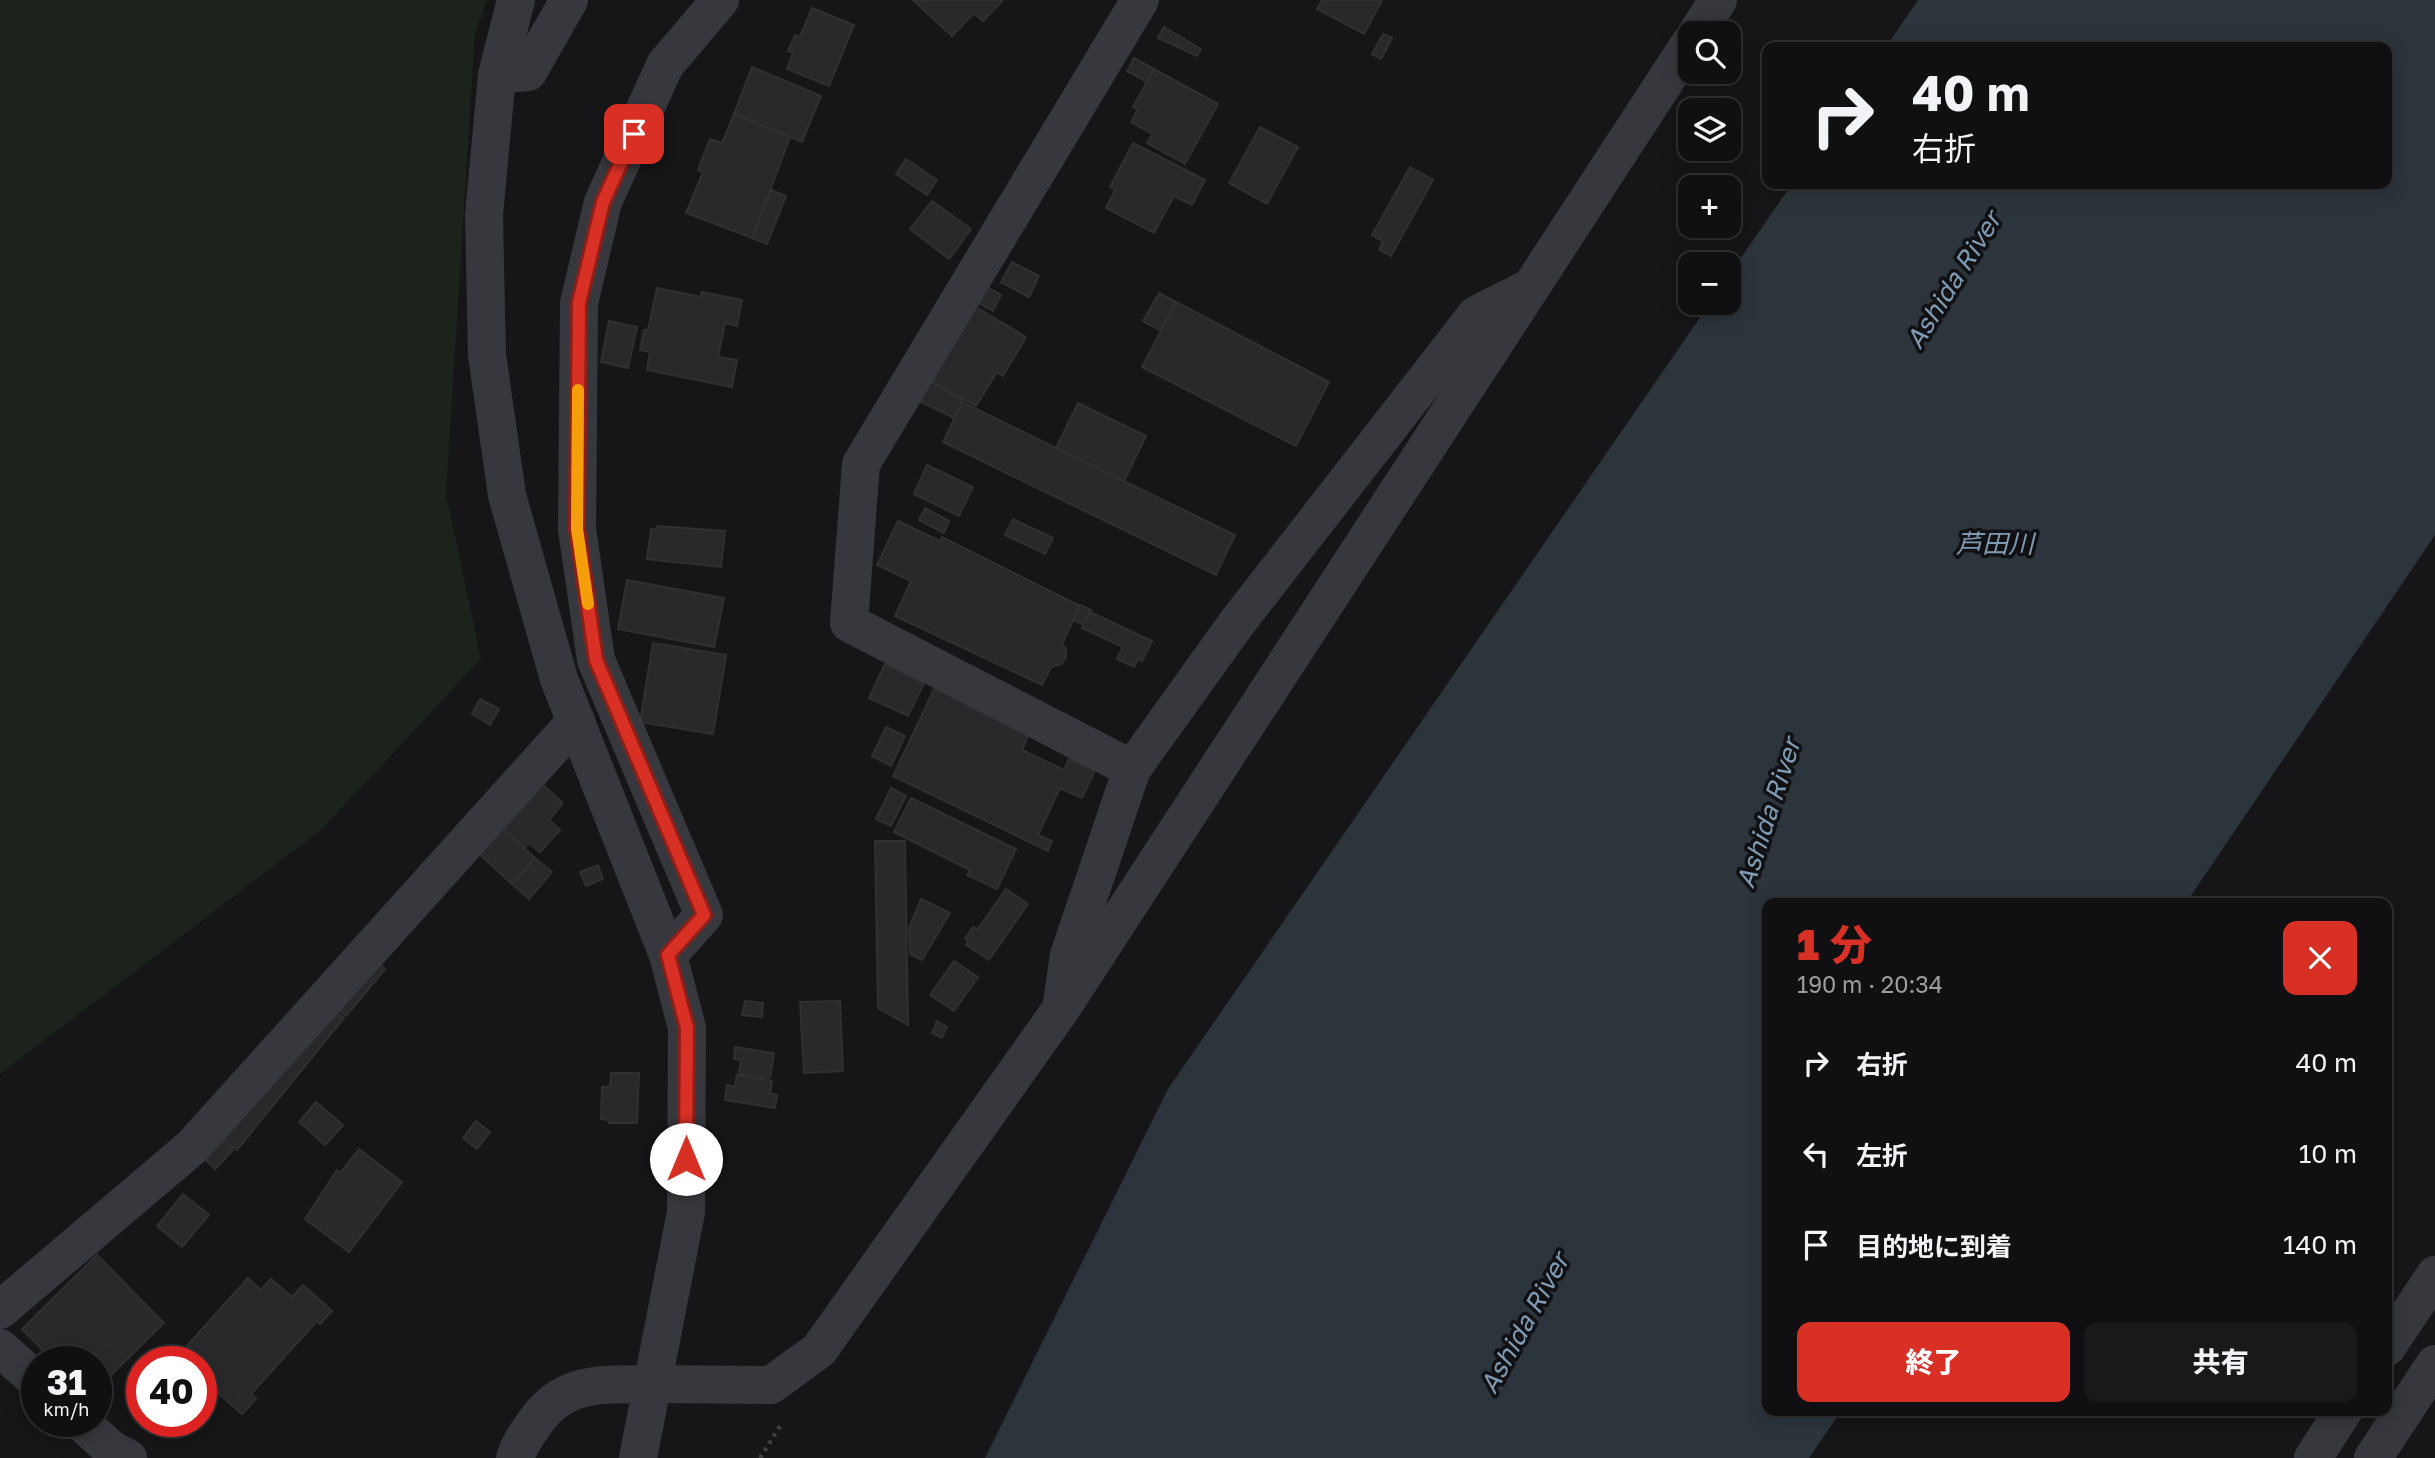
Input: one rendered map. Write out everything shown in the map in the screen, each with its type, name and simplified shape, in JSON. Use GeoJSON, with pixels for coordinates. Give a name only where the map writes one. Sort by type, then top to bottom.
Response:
{"type":"FeatureCollection","features":[{"type":"Feature","properties":{"kind":"street"},"geometry":{"type":"LineString","coordinates":[[516,0],[496,75],[484,215],[487,355],[507,495],[559,679],[668,955],[687,1028],[686,1212],[638,1458]]}},
{"type":"Feature","properties":{"kind":"street"},"geometry":{"type":"LineString","coordinates":[[496,75],[528,72],[569,0]]}},
{"type":"Feature","properties":{"kind":"street"},"geometry":{"type":"LineString","coordinates":[[668,955],[704,915],[596,660],[577,529],[579,303],[603,202],[665,65],[720,0]]}},
{"type":"Feature","properties":{"kind":"street"},"geometry":{"type":"LineString","coordinates":[[1132,769],[849,624],[861,464],[1140,0]]}},
{"type":"Feature","properties":{"kind":"street"},"geometry":{"type":"LineString","coordinates":[[515,1458],[518,1447],[547,1403],[585,1385],[771,1385],[819,1350],[1061,1009],[1531,287],[1678,56]]}},
{"type":"Feature","properties":{"kind":"street"},"geometry":{"type":"LineString","coordinates":[[1061,1009],[1069,955],[1132,769],[1236,624],[1476,315],[1531,287]]}},
{"type":"Feature","properties":{"kind":"street"},"geometry":{"type":"LineString","coordinates":[[0,1310],[192,1147],[576,721]]}},
{"type":"Feature","properties":{"kind":"street"},"geometry":{"type":"LineString","coordinates":[[2392,1340],[2435,1275]]}},
{"type":"Feature","properties":{"kind":"street"},"geometry":{"type":"LineString","coordinates":[[0,1348],[21,1367]]}},
{"type":"Feature","properties":{"kind":"street"},"geometry":{"type":"LineString","coordinates":[[2373,1458],[2435,1364]]}},
{"type":"Feature","properties":{"kind":"street"},"geometry":{"type":"LineString","coordinates":[[2313,1458],[2340,1416]]}},
{"type":"Feature","properties":{"kind":"street"},"geometry":{"type":"LineString","coordinates":[[98,1437],[112,1450],[128,1458]]}},
{"type":"Feature","properties":{"kind":"shaded area"},"geometry":{"type":"Polygon","coordinates":[[[0,0],[487,0],[475,33],[446,494],[481,659],[321,830],[0,1074],[0,0]]]}},
{"type":"Feature","properties":{"kind":"water","name":"芦田川"},"geometry":{"type":"Polygon","coordinates":[[[1918,0],[2435,0],[2435,535],[2189,898],[1762,898],[1762,1416],[1838,1416],[1809,1458],[985,1458],[1168,1089],[1702,315],[1741,315],[1741,258],[1789,189],[2392,189],[2392,42],[1889,42],[1918,0]]]}},
{"type":"Feature","properties":{"kind":"building"},"geometry":{"type":"Polygon","coordinates":[[[913,0],[1003,0],[983,21],[974,13],[952,36],[913,0]]]}},
{"type":"Feature","properties":{"kind":"building"},"geometry":{"type":"Polygon","coordinates":[[[1322,0],[1382,0],[1364,34],[1317,9],[1322,0]]]}},
{"type":"Feature","properties":{"kind":"building"},"geometry":{"type":"Polygon","coordinates":[[[812,8],[854,25],[829,86],[787,69],[793,53],[788,51],[795,35],[800,37],[812,8]]]}},
{"type":"Feature","properties":{"kind":"building"},"geometry":{"type":"Polygon","coordinates":[[[1164,27],[1201,49],[1197,56],[1158,38],[1164,27]]]}},
{"type":"Feature","properties":{"kind":"building"},"geometry":{"type":"Polygon","coordinates":[[[1383,34],[1392,38],[1381,59],[1372,54],[1383,34]]]}},
{"type":"Feature","properties":{"kind":"building"},"geometry":{"type":"Polygon","coordinates":[[[1134,58],[1154,69],[1147,82],[1127,71],[1134,58]]]}},
{"type":"Feature","properties":{"kind":"building"},"geometry":{"type":"Polygon","coordinates":[[[752,67],[821,96],[802,142],[734,114],[752,67]]]}},
{"type":"Feature","properties":{"kind":"building"},"geometry":{"type":"Polygon","coordinates":[[[1154,69],[1218,104],[1185,164],[1147,143],[1153,134],[1131,122],[1138,109],[1133,107],[1154,69]]]}},
{"type":"Feature","properties":{"kind":"building"},"geometry":{"type":"Polygon","coordinates":[[[734,114],[790,137],[752,238],[686,213],[703,172],[698,170],[710,139],[722,143],[734,114]]]}},
{"type":"Feature","properties":{"kind":"building"},"geometry":{"type":"Polygon","coordinates":[[[1260,127],[1298,147],[1267,204],[1229,183],[1260,127]]]}},
{"type":"Feature","properties":{"kind":"building"},"geometry":{"type":"Polygon","coordinates":[[[1133,143],[1205,180],[1192,205],[1174,196],[1154,233],[1106,208],[1115,190],[1110,187],[1133,143]]]}},
{"type":"Feature","properties":{"kind":"building"},"geometry":{"type":"Polygon","coordinates":[[[906,159],[937,180],[927,195],[896,174],[906,159]]]}},
{"type":"Feature","properties":{"kind":"building"},"geometry":{"type":"Polygon","coordinates":[[[1410,167],[1433,180],[1391,256],[1379,250],[1383,241],[1372,235],[1410,167]]]}},
{"type":"Feature","properties":{"kind":"building"},"geometry":{"type":"Polygon","coordinates":[[[771,190],[786,196],[767,244],[752,238],[771,190]]]}},
{"type":"Feature","properties":{"kind":"building"},"geometry":{"type":"Polygon","coordinates":[[[932,201],[971,229],[949,259],[910,229],[932,201]]]}},
{"type":"Feature","properties":{"kind":"building"},"geometry":{"type":"Polygon","coordinates":[[[1012,262],[1039,276],[1029,297],[1001,282],[1012,262]]]}},
{"type":"Feature","properties":{"kind":"building"},"geometry":{"type":"Polygon","coordinates":[[[987,287],[1001,295],[993,311],[978,303],[987,287]]]}},
{"type":"Feature","properties":{"kind":"building"},"geometry":{"type":"Polygon","coordinates":[[[657,288],[701,297],[702,292],[742,300],[737,326],[725,323],[718,357],[737,360],[732,387],[647,370],[650,352],[640,350],[644,330],[648,330],[657,288]]]}},
{"type":"Feature","properties":{"kind":"building"},"geometry":{"type":"Polygon","coordinates":[[[1159,293],[1176,302],[1161,331],[1143,321],[1159,293]]]}},
{"type":"Feature","properties":{"kind":"building"},"geometry":{"type":"Polygon","coordinates":[[[1176,302],[1329,382],[1296,446],[1142,367],[1176,302]]]}},
{"type":"Feature","properties":{"kind":"building"},"geometry":{"type":"Polygon","coordinates":[[[971,304],[1026,337],[1003,376],[997,372],[976,406],[927,379],[971,304]]]}},
{"type":"Feature","properties":{"kind":"building"},"geometry":{"type":"Polygon","coordinates":[[[609,321],[637,327],[628,368],[601,362],[609,321]]]}},
{"type":"Feature","properties":{"kind":"building"},"geometry":{"type":"Polygon","coordinates":[[[927,379],[963,401],[954,418],[917,400],[927,379]]]}},
{"type":"Feature","properties":{"kind":"building"},"geometry":{"type":"Polygon","coordinates":[[[962,402],[1235,535],[1216,575],[943,442],[962,402]]]}},
{"type":"Feature","properties":{"kind":"building"},"geometry":{"type":"Polygon","coordinates":[[[1078,403],[1146,436],[1124,481],[1056,448],[1078,403]]]}},
{"type":"Feature","properties":{"kind":"building"},"geometry":{"type":"Polygon","coordinates":[[[927,465],[973,487],[959,516],[914,494],[927,465]]]}},
{"type":"Feature","properties":{"kind":"building"},"geometry":{"type":"Polygon","coordinates":[[[925,508],[949,521],[944,533],[919,520],[925,508]]]}},
{"type":"Feature","properties":{"kind":"building"},"geometry":{"type":"Polygon","coordinates":[[[1013,519],[1053,538],[1045,554],[1005,535],[1013,519]]]}},
{"type":"Feature","properties":{"kind":"building"},"geometry":{"type":"Polygon","coordinates":[[[898,521],[940,541],[942,537],[1080,606],[1062,644],[1066,649],[1066,657],[1062,664],[1051,667],[1042,685],[895,616],[911,581],[877,565],[898,521]]]}},
{"type":"Feature","properties":{"kind":"building"},"geometry":{"type":"Polygon","coordinates":[[[657,526],[725,531],[721,567],[647,559],[651,529],[657,529],[657,526]]]}},
{"type":"Feature","properties":{"kind":"building"},"geometry":{"type":"Polygon","coordinates":[[[627,580],[724,598],[714,647],[618,629],[627,580]]]}},
{"type":"Feature","properties":{"kind":"building"},"geometry":{"type":"Polygon","coordinates":[[[1080,605],[1091,610],[1084,625],[1073,620],[1080,605]]]}},
{"type":"Feature","properties":{"kind":"building"},"geometry":{"type":"Polygon","coordinates":[[[1090,612],[1152,641],[1142,661],[1138,659],[1134,667],[1117,659],[1123,647],[1082,628],[1090,612]]]}},
{"type":"Feature","properties":{"kind":"building"},"geometry":{"type":"Polygon","coordinates":[[[653,643],[726,655],[713,734],[640,722],[653,643]]]}},
{"type":"Feature","properties":{"kind":"building"},"geometry":{"type":"Polygon","coordinates":[[[885,664],[924,683],[908,716],[869,698],[885,664]]]}},
{"type":"Feature","properties":{"kind":"building"},"geometry":{"type":"Polygon","coordinates":[[[936,685],[1031,729],[1022,750],[1064,770],[1069,759],[1095,771],[1082,798],[1060,788],[1038,835],[1052,841],[1048,851],[893,776],[936,685]]]}},
{"type":"Feature","properties":{"kind":"building"},"geometry":{"type":"Polygon","coordinates":[[[480,699],[499,709],[490,725],[472,714],[480,699]]]}},
{"type":"Feature","properties":{"kind":"building"},"geometry":{"type":"Polygon","coordinates":[[[886,727],[905,736],[891,766],[872,756],[886,727]]]}},
{"type":"Feature","properties":{"kind":"building"},"geometry":{"type":"Polygon","coordinates":[[[539,781],[563,803],[549,820],[560,830],[540,852],[529,843],[524,848],[499,825],[539,781]]]}},
{"type":"Feature","properties":{"kind":"building"},"geometry":{"type":"Polygon","coordinates":[[[891,788],[906,796],[891,826],[876,819],[891,788]]]}},
{"type":"Feature","properties":{"kind":"building"},"geometry":{"type":"Polygon","coordinates":[[[911,798],[1016,849],[997,889],[967,875],[970,870],[894,832],[911,798]]]}},
{"type":"Feature","properties":{"kind":"building"},"geometry":{"type":"Polygon","coordinates":[[[499,825],[535,858],[512,884],[476,851],[499,825]]]}},
{"type":"Feature","properties":{"kind":"building"},"geometry":{"type":"Polygon","coordinates":[[[875,841],[905,841],[908,1025],[878,1008],[875,841]]]}},
{"type":"Feature","properties":{"kind":"building"},"geometry":{"type":"Polygon","coordinates":[[[535,858],[552,872],[529,899],[512,884],[535,858]]]}},
{"type":"Feature","properties":{"kind":"building"},"geometry":{"type":"Polygon","coordinates":[[[598,865],[603,879],[586,886],[580,872],[598,865]]]}},
{"type":"Feature","properties":{"kind":"building"},"geometry":{"type":"Polygon","coordinates":[[[1006,889],[1028,904],[989,960],[966,945],[968,941],[965,939],[973,927],[978,929],[1006,889]]]}},
{"type":"Feature","properties":{"kind":"building"},"geometry":{"type":"Polygon","coordinates":[[[921,899],[950,913],[922,960],[910,954],[909,928],[921,899]]]}},
{"type":"Feature","properties":{"kind":"building"},"geometry":{"type":"Polygon","coordinates":[[[372,957],[385,969],[346,1016],[332,1004],[372,957]]]}},
{"type":"Feature","properties":{"kind":"building"},"geometry":{"type":"Polygon","coordinates":[[[954,961],[978,977],[954,1011],[930,995],[954,961]]]}},
{"type":"Feature","properties":{"kind":"building"},"geometry":{"type":"Polygon","coordinates":[[[745,1001],[763,1003],[762,1017],[742,1015],[745,1001]]]}},
{"type":"Feature","properties":{"kind":"building"},"geometry":{"type":"Polygon","coordinates":[[[840,1001],[843,1071],[804,1073],[800,1002],[840,1001]]]}},
{"type":"Feature","properties":{"kind":"building"},"geometry":{"type":"Polygon","coordinates":[[[326,1004],[344,1018],[237,1150],[218,1135],[326,1004]]]}},
{"type":"Feature","properties":{"kind":"building"},"geometry":{"type":"Polygon","coordinates":[[[937,1021],[947,1027],[942,1038],[932,1033],[937,1021]]]}},
{"type":"Feature","properties":{"kind":"building"},"geometry":{"type":"Polygon","coordinates":[[[735,1047],[774,1053],[770,1078],[739,1074],[741,1060],[734,1059],[735,1047]]]}},
{"type":"Feature","properties":{"kind":"building"},"geometry":{"type":"Polygon","coordinates":[[[611,1073],[639,1073],[637,1123],[609,1123],[608,1120],[601,1119],[602,1087],[610,1087],[611,1073]]]}},
{"type":"Feature","properties":{"kind":"building"},"geometry":{"type":"Polygon","coordinates":[[[737,1075],[772,1081],[770,1093],[777,1095],[775,1108],[725,1100],[727,1085],[735,1087],[737,1075]]]}},
{"type":"Feature","properties":{"kind":"building"},"geometry":{"type":"Polygon","coordinates":[[[316,1102],[343,1125],[325,1145],[299,1122],[316,1102]]]}},
{"type":"Feature","properties":{"kind":"building"},"geometry":{"type":"Polygon","coordinates":[[[476,1121],[490,1132],[477,1149],[463,1138],[476,1121]]]}},
{"type":"Feature","properties":{"kind":"building"},"geometry":{"type":"Polygon","coordinates":[[[218,1138],[233,1150],[215,1169],[201,1155],[218,1138]]]}},
{"type":"Feature","properties":{"kind":"building"},"geometry":{"type":"Polygon","coordinates":[[[359,1149],[402,1182],[349,1252],[305,1219],[337,1170],[340,1173],[359,1149]]]}},
{"type":"Feature","properties":{"kind":"building"},"geometry":{"type":"Polygon","coordinates":[[[183,1194],[209,1215],[182,1247],[157,1226],[183,1194]]]}},
{"type":"Feature","properties":{"kind":"building"},"geometry":{"type":"Polygon","coordinates":[[[97,1255],[164,1323],[141,1346],[126,1346],[126,1360],[112,1374],[112,1346],[38,1346],[22,1329],[97,1255]]]}},
{"type":"Feature","properties":{"kind":"building"},"geometry":{"type":"Polygon","coordinates":[[[248,1278],[261,1290],[271,1279],[292,1297],[303,1285],[332,1311],[320,1324],[317,1321],[251,1394],[256,1399],[242,1414],[217,1392],[217,1346],[187,1346],[248,1278]]]}},
{"type":"Feature","properties":{"kind":"slow traffic"},"geometry":{"type":"LineString","coordinates":[[578,390],[577,529],[588,604]]}},
{"type":"Feature","properties":{"kind":"route"},"geometry":{"type":"LineString","coordinates":[[634,134],[603,202],[579,303],[577,529],[596,660],[704,915],[668,955],[687,1028],[686,1159]]}},
{"type":"Feature","properties":{"kind":"water label","name":"Ashida River"},"geometry":{"type":"Point","coordinates":[1953,280]}},
{"type":"Feature","properties":{"kind":"water label","name":"Ashida River"},"geometry":{"type":"Point","coordinates":[1768,813]}},
{"type":"Feature","properties":{"kind":"water label","name":"Ashida River"},"geometry":{"type":"Point","coordinates":[1524,1323]}}]}
